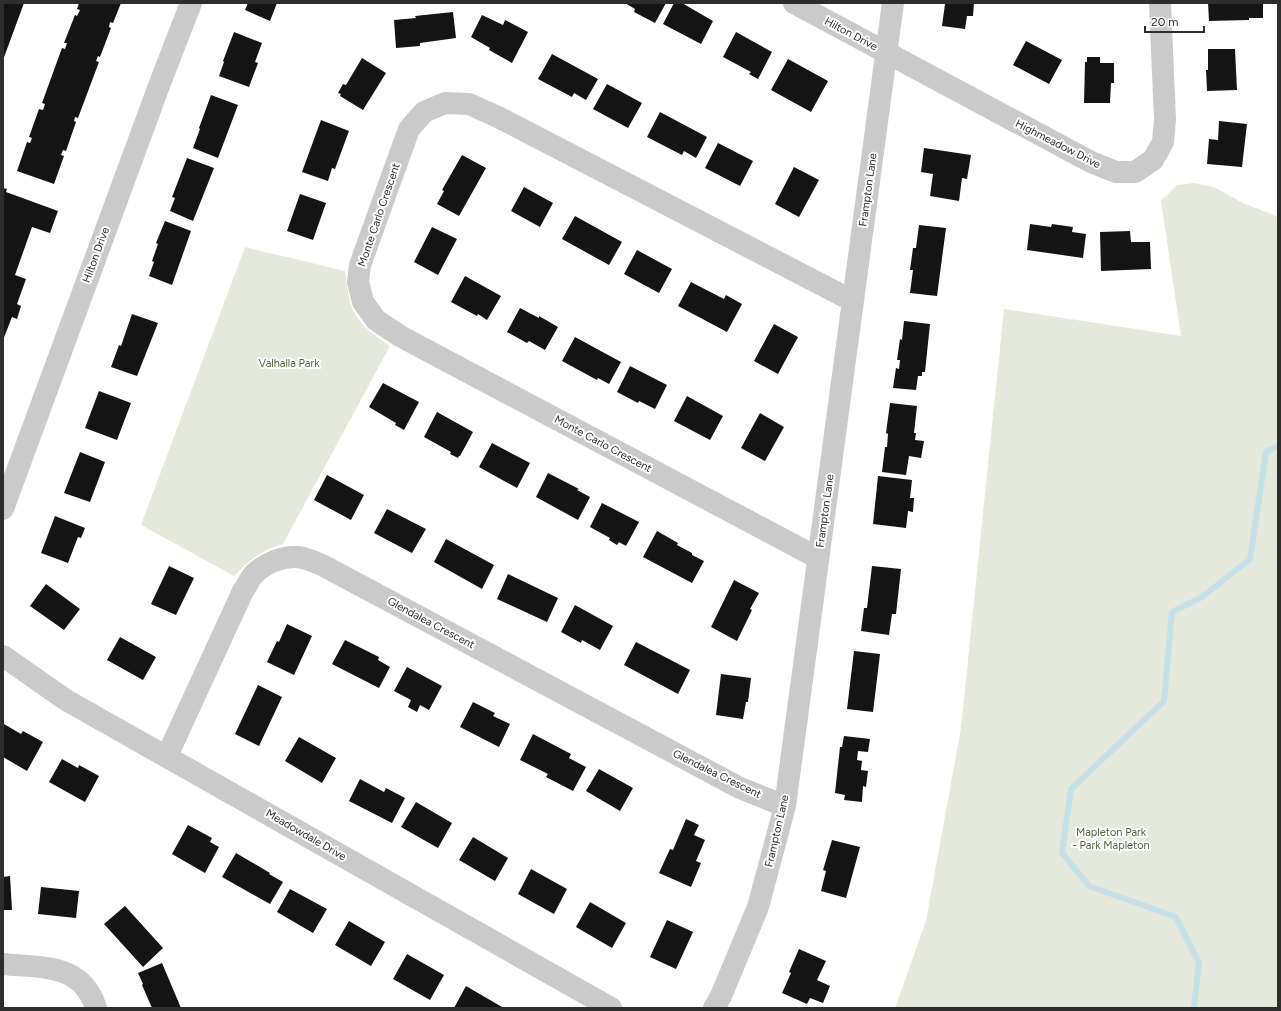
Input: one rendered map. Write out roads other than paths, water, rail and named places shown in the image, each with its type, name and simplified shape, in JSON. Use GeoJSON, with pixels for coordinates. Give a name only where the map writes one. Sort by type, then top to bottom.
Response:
{"type":"FeatureCollection","features":[{"type":"Feature","properties":{"kind":"street","name":"Hilton Drive"},"geometry":{"type":"LineString","coordinates":[[3,509],[191,3]]}},
{"type":"Feature","properties":{"kind":"street","name":"Hilton Drive"},"geometry":{"type":"LineString","coordinates":[[794,3],[887,53]]}},
{"type":"Feature","properties":{"kind":"street","name":"Frampton Lane"},"geometry":{"type":"LineString","coordinates":[[714,1008],[721,996],[758,907],[785,806],[893,3]]}},
{"type":"Feature","properties":{"kind":"street","name":"Highmeadow Drive"},"geometry":{"type":"LineString","coordinates":[[887,53],[1091,162],[1116,172],[1135,172],[1153,160],[1163,142],[1165,120],[1160,3]]}},
{"type":"Feature","properties":{"kind":"street","name":"Monte Carlo Crescent"},"geometry":{"type":"LineString","coordinates":[[818,558],[400,336],[376,320],[363,302],[358,282],[360,265],[409,129],[424,112],[445,103],[469,104],[498,117],[853,301]]}},
{"type":"Feature","properties":{"kind":"street","name":"Glendalea Crescent"},"geometry":{"type":"LineString","coordinates":[[167,756],[252,576],[262,567],[274,561],[286,557],[300,557],[322,565],[740,788],[785,806]]}},
{"type":"Feature","properties":{"kind":"street","name":"Meadowdale Drive"},"geometry":{"type":"LineString","coordinates":[[3,656],[66,700],[612,1008]]}},
{"type":"Feature","properties":{"kind":"street"},"geometry":{"type":"LineString","coordinates":[[3,964],[55,970],[67,973],[82,983],[93,997],[96,1008]]}},
{"type":"Feature","properties":{"kind":"waterway"},"geometry":{"type":"LineString","coordinates":[[1194,1008],[1199,963],[1176,917],[1089,886],[1062,853],[1071,789],[1164,701],[1172,612],[1202,597],[1250,559],[1266,452],[1278,446]]}},
{"type":"Feature","properties":{"kind":"park label","name":"Valhalla Park"},"geometry":{"type":"Point","coordinates":[289,363]}},
{"type":"Feature","properties":{"kind":"park label","name":"Mapleton Park - Park Mapleton"},"geometry":{"type":"Point","coordinates":[1111,838]}}]}
